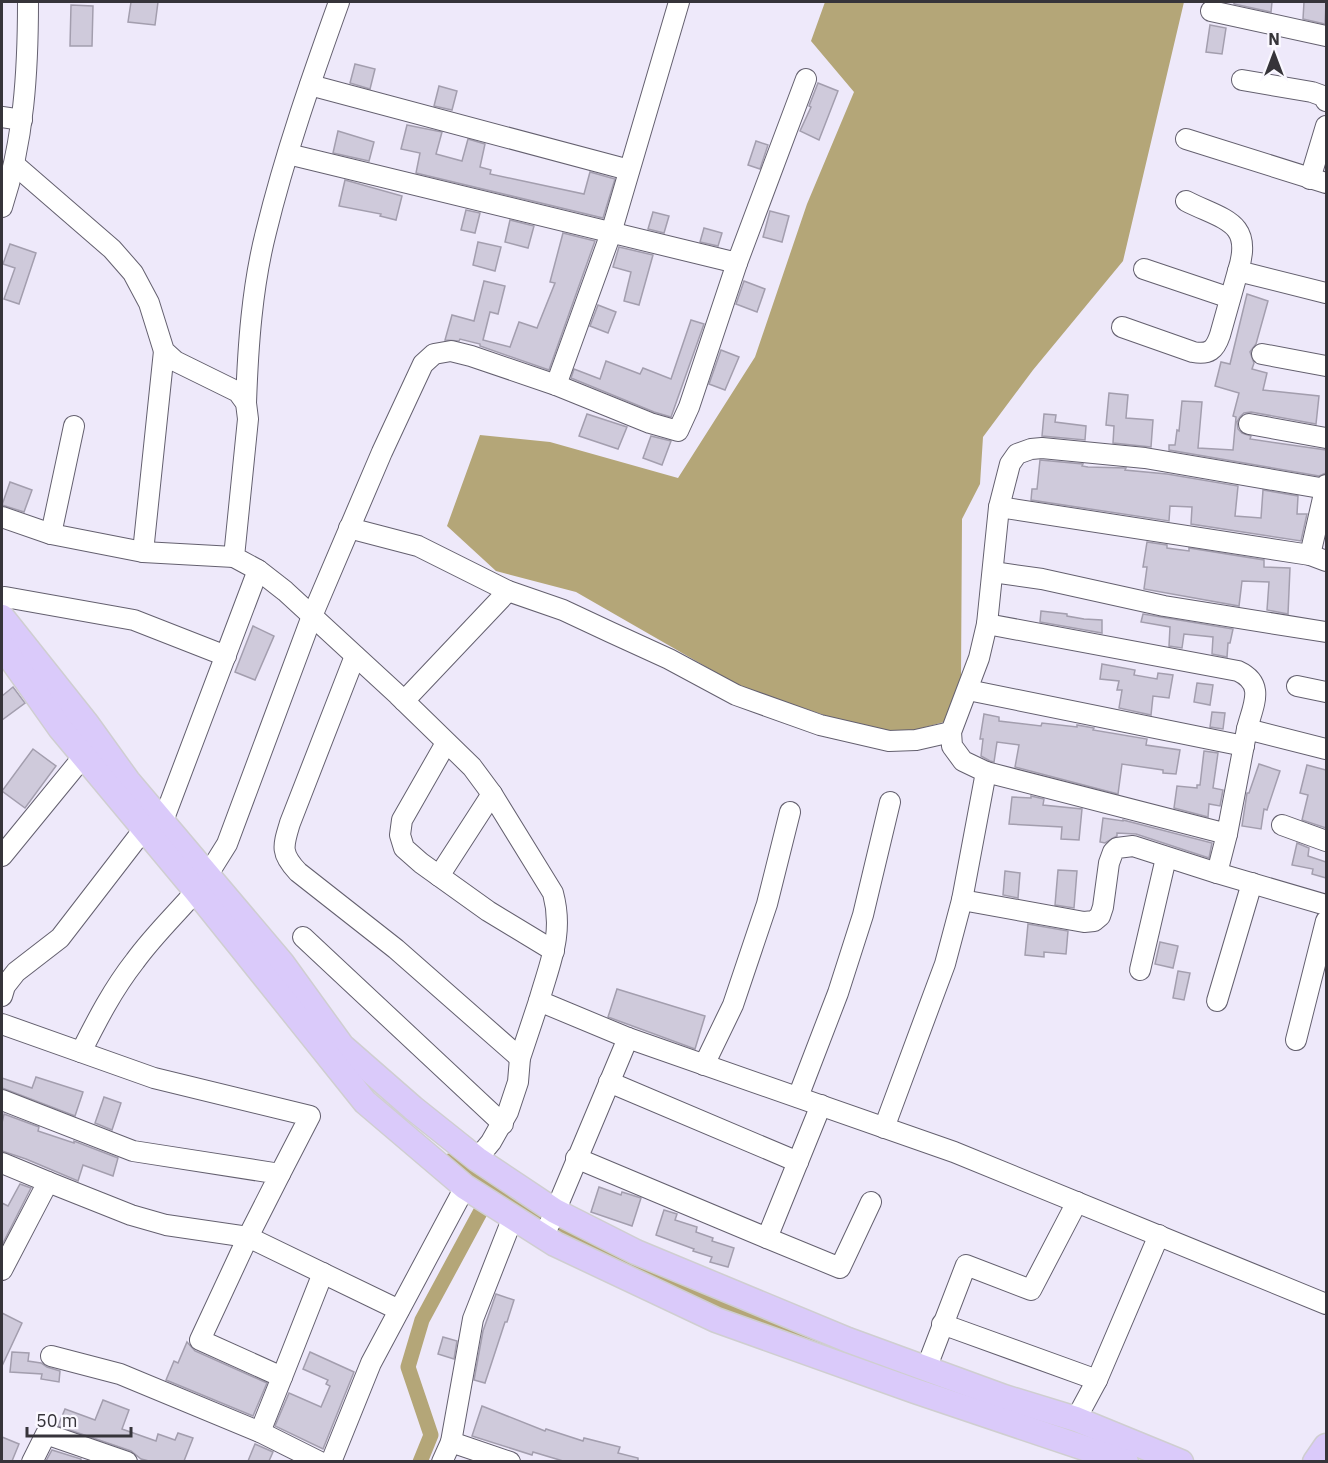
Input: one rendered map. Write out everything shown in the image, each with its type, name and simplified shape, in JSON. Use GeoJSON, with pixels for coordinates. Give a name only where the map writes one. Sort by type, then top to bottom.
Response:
{"type":"FeatureCollection","features":[{"type":"Feature","properties":{"kind":"main road"},"geometry":{"type":"LineString","coordinates":[[2,618],[87,723],[128,781],[154,825]]}},
{"type":"Feature","properties":{"kind":"main road"},"geometry":{"type":"LineString","coordinates":[[2,646],[83,757],[154,825],[202,884],[365,1102],[479,1196],[513,1217],[549,1224],[636,1252],[848,1340],[1004,1397],[1076,1419],[1181,1461]]}},
{"type":"Feature","properties":{"kind":"main road"},"geometry":{"type":"LineString","coordinates":[[202,884],[282,963],[342,1046],[477,1159],[549,1224],[555,1244],[716,1320],[915,1391],[1126,1461]]}},
{"type":"Feature","properties":{"kind":"main road"},"geometry":{"type":"LineString","coordinates":[[1315,1461],[1326,1446]]}},
{"type":"Feature","properties":{"kind":"street"},"geometry":{"type":"LineString","coordinates":[[2,207],[15,165],[22,120],[28,2]]}},
{"type":"Feature","properties":{"kind":"street"},"geometry":{"type":"LineString","coordinates":[[234,557],[248,419],[246,403],[248,353],[258,272],[266,233],[288,154],[339,2]]}},
{"type":"Feature","properties":{"kind":"street"},"geometry":{"type":"LineString","coordinates":[[556,385],[610,232],[680,2]]}},
{"type":"Feature","properties":{"kind":"street"},"geometry":{"type":"LineString","coordinates":[[1212,11],[1326,36]]}},
{"type":"Feature","properties":{"kind":"street"},"geometry":{"type":"LineString","coordinates":[[81,1052],[105,1004],[120,981],[137,958],[202,884],[227,844],[312,616],[382,452],[423,364],[434,354],[451,351],[461,353],[556,385],[678,432],[737,263],[806,79]]}},
{"type":"Feature","properties":{"kind":"street"},"geometry":{"type":"LineString","coordinates":[[1242,80],[1312,92],[1323,96],[1326,101]]}},
{"type":"Feature","properties":{"kind":"street"},"geometry":{"type":"LineString","coordinates":[[310,85],[629,170]]}},
{"type":"Feature","properties":{"kind":"street"},"geometry":{"type":"LineString","coordinates":[[2,117],[22,120]]}},
{"type":"Feature","properties":{"kind":"street"},"geometry":{"type":"LineString","coordinates":[[1186,139],[1318,181],[1326,126]]}},
{"type":"Feature","properties":{"kind":"street"},"geometry":{"type":"LineString","coordinates":[[288,154],[737,263]]}},
{"type":"Feature","properties":{"kind":"street"},"geometry":{"type":"LineString","coordinates":[[15,165],[112,249],[133,273],[149,303],[164,351],[143,552]]}},
{"type":"Feature","properties":{"kind":"street"},"geometry":{"type":"LineString","coordinates":[[1122,327],[1202,354],[1210,352],[1217,345],[1244,253],[1242,237],[1237,227],[1186,201]]}},
{"type":"Feature","properties":{"kind":"street"},"geometry":{"type":"LineString","coordinates":[[1144,269],[1230,298]]}},
{"type":"Feature","properties":{"kind":"street"},"geometry":{"type":"LineString","coordinates":[[1238,271],[1326,293]]}},
{"type":"Feature","properties":{"kind":"street"},"geometry":{"type":"LineString","coordinates":[[164,351],[176,361],[238,392],[246,403]]}},
{"type":"Feature","properties":{"kind":"street"},"geometry":{"type":"LineString","coordinates":[[1262,354],[1326,366]]}},
{"type":"Feature","properties":{"kind":"street"},"geometry":{"type":"LineString","coordinates":[[1249,424],[1326,438]]}},
{"type":"Feature","properties":{"kind":"street"},"geometry":{"type":"LineString","coordinates":[[51,534],[74,426]]}},
{"type":"Feature","properties":{"kind":"street"},"geometry":{"type":"LineString","coordinates":[[999,507],[1318,558],[1326,487],[1145,458],[1042,448],[1017,454],[1010,464],[999,507],[987,624],[979,658],[951,732],[952,746],[963,761],[986,772],[1227,834]]}},
{"type":"Feature","properties":{"kind":"street"},"geometry":{"type":"LineString","coordinates":[[2,517],[51,534],[143,552],[234,557],[258,570],[312,616],[404,701],[472,767],[492,794],[553,893],[558,910],[558,926],[554,951],[520,1058],[518,1082],[503,1124],[477,1159]]}},
{"type":"Feature","properties":{"kind":"street"},"geometry":{"type":"LineString","coordinates":[[349,528],[418,546],[508,591],[563,610],[669,659],[736,695],[820,725],[889,741],[916,740],[951,732]]}},
{"type":"Feature","properties":{"kind":"street"},"geometry":{"type":"LineString","coordinates":[[2,996],[5,986],[16,972],[60,938],[154,825],[226,656],[258,570]]}},
{"type":"Feature","properties":{"kind":"street"},"geometry":{"type":"LineString","coordinates":[[993,572],[1042,579],[1164,606],[1326,632]]}},
{"type":"Feature","properties":{"kind":"street"},"geometry":{"type":"LineString","coordinates":[[404,701],[508,591]]}},
{"type":"Feature","properties":{"kind":"street"},"geometry":{"type":"LineString","coordinates":[[2,601],[4,597],[134,620],[226,656]]}},
{"type":"Feature","properties":{"kind":"street"},"geometry":{"type":"LineString","coordinates":[[987,624],[1238,671],[1250,676],[1256,686],[1255,698],[1217,873]]}},
{"type":"Feature","properties":{"kind":"street"},"geometry":{"type":"LineString","coordinates":[[355,656],[290,823],[283,851],[288,862],[298,872],[396,949],[520,1058]]}},
{"type":"Feature","properties":{"kind":"street"},"geometry":{"type":"LineString","coordinates":[[1297,686],[1326,692]]}},
{"type":"Feature","properties":{"kind":"street"},"geometry":{"type":"LineString","coordinates":[[968,690],[1326,749]]}},
{"type":"Feature","properties":{"kind":"street"},"geometry":{"type":"LineString","coordinates":[[446,743],[402,820],[400,835],[404,848],[488,911],[554,951]]}},
{"type":"Feature","properties":{"kind":"street"},"geometry":{"type":"LineString","coordinates":[[2,856],[83,757]]}},
{"type":"Feature","properties":{"kind":"street"},"geometry":{"type":"LineString","coordinates":[[884,1128],[945,964],[962,900],[986,772]]}},
{"type":"Feature","properties":{"kind":"street"},"geometry":{"type":"LineString","coordinates":[[439,876],[492,794]]}},
{"type":"Feature","properties":{"kind":"street"},"geometry":{"type":"LineString","coordinates":[[798,1097],[838,993],[864,915],[890,802]]}},
{"type":"Feature","properties":{"kind":"street"},"geometry":{"type":"LineString","coordinates":[[704,1065],[734,1005],[767,904],[790,812]]}},
{"type":"Feature","properties":{"kind":"street"},"geometry":{"type":"LineString","coordinates":[[1282,825],[1326,841]]}},
{"type":"Feature","properties":{"kind":"street"},"geometry":{"type":"LineString","coordinates":[[962,900],[1094,921],[1100,916],[1103,908],[1109,863],[1113,852],[1117,848],[1133,846],[1166,858],[1326,905]]}},
{"type":"Feature","properties":{"kind":"street"},"geometry":{"type":"LineString","coordinates":[[1140,970],[1166,858]]}},
{"type":"Feature","properties":{"kind":"street"},"geometry":{"type":"LineString","coordinates":[[1216,1000],[1252,883]]}},
{"type":"Feature","properties":{"kind":"street"},"geometry":{"type":"LineString","coordinates":[[1296,1040],[1326,921]]}},
{"type":"Feature","properties":{"kind":"street"},"geometry":{"type":"LineString","coordinates":[[303,937],[503,1124]]}},
{"type":"Feature","properties":{"kind":"street"},"geometry":{"type":"LineString","coordinates":[[539,1001],[628,1038],[954,1152],[1326,1304]]}},
{"type":"Feature","properties":{"kind":"street"},"geometry":{"type":"LineString","coordinates":[[2,1024],[154,1078],[310,1116],[248,1237],[200,1340],[282,1377]]}},
{"type":"Feature","properties":{"kind":"street"},"geometry":{"type":"LineString","coordinates":[[549,1224],[628,1038]]}},
{"type":"Feature","properties":{"kind":"street"},"geometry":{"type":"LineString","coordinates":[[609,1082],[798,1162]]}},
{"type":"Feature","properties":{"kind":"street"},"geometry":{"type":"LineString","coordinates":[[2,1100],[133,1151],[280,1174]]}},
{"type":"Feature","properties":{"kind":"street"},"geometry":{"type":"LineString","coordinates":[[767,1238],[821,1106]]}},
{"type":"Feature","properties":{"kind":"street"},"geometry":{"type":"LineString","coordinates":[[576,1158],[840,1268],[871,1202]]}},
{"type":"Feature","properties":{"kind":"street"},"geometry":{"type":"LineString","coordinates":[[2,1163],[131,1215],[166,1225],[248,1237],[399,1310]]}},
{"type":"Feature","properties":{"kind":"street"},"geometry":{"type":"LineString","coordinates":[[2,1270],[48,1182]]}},
{"type":"Feature","properties":{"kind":"street"},"geometry":{"type":"LineString","coordinates":[[331,1461],[371,1363],[399,1310],[479,1196]]}},
{"type":"Feature","properties":{"kind":"street"},"geometry":{"type":"LineString","coordinates":[[926,1369],[966,1265],[1031,1290],[1077,1202]]}},
{"type":"Feature","properties":{"kind":"street"},"geometry":{"type":"LineString","coordinates":[[442,1461],[451,1442],[472,1319],[513,1217]]}},
{"type":"Feature","properties":{"kind":"street"},"geometry":{"type":"LineString","coordinates":[[1076,1419],[1097,1380],[1159,1235]]}},
{"type":"Feature","properties":{"kind":"street"},"geometry":{"type":"LineString","coordinates":[[260,1432],[323,1273]]}},
{"type":"Feature","properties":{"kind":"street"},"geometry":{"type":"LineString","coordinates":[[942,1324],[1097,1380]]}},
{"type":"Feature","properties":{"kind":"street"},"geometry":{"type":"LineString","coordinates":[[51,1356],[120,1374],[260,1432],[320,1461]]}},
{"type":"Feature","properties":{"kind":"street"},"geometry":{"type":"LineString","coordinates":[[33,1461],[46,1434],[127,1461]]}},
{"type":"Feature","properties":{"kind":"street"},"geometry":{"type":"LineString","coordinates":[[451,1442],[510,1461]]}},
{"type":"Feature","properties":{"kind":"shaded area"},"geometry":{"type":"Polygon","coordinates":[[[825,2],[1184,2],[1123,261],[1033,370],[983,437],[980,484],[962,519],[961,678],[944,722],[903,733],[854,725],[743,688],[576,592],[496,571],[447,526],[480,435],[550,442],[678,478],[755,357],[807,204],[854,92],[811,41],[825,2]]]}},
{"type":"Feature","properties":{"kind":"building"},"geometry":{"type":"Polygon","coordinates":[[[131,2],[158,2],[155,25],[128,22],[131,2]]]}},
{"type":"Feature","properties":{"kind":"building"},"geometry":{"type":"Polygon","coordinates":[[[1234,2],[1272,2],[1271,12],[1234,4],[1234,2]]]}},
{"type":"Feature","properties":{"kind":"building"},"geometry":{"type":"Polygon","coordinates":[[[1304,2],[1326,2],[1325,24],[1303,19],[1304,2]]]}},
{"type":"Feature","properties":{"kind":"building"},"geometry":{"type":"Polygon","coordinates":[[[71,5],[93,6],[92,46],[70,46],[71,5]]]}},
{"type":"Feature","properties":{"kind":"building"},"geometry":{"type":"Polygon","coordinates":[[[1210,25],[1226,28],[1222,54],[1206,52],[1210,25]]]}},
{"type":"Feature","properties":{"kind":"building"},"geometry":{"type":"Polygon","coordinates":[[[355,64],[375,69],[370,89],[350,83],[355,64]]]}},
{"type":"Feature","properties":{"kind":"building"},"geometry":{"type":"Polygon","coordinates":[[[818,83],[838,91],[819,140],[800,131],[811,107],[809,106],[818,83]]]}},
{"type":"Feature","properties":{"kind":"building"},"geometry":{"type":"Polygon","coordinates":[[[439,86],[457,91],[452,110],[434,106],[439,86]]]}},
{"type":"Feature","properties":{"kind":"building"},"geometry":{"type":"Polygon","coordinates":[[[407,125],[442,132],[436,154],[462,161],[468,139],[485,144],[480,167],[491,170],[490,174],[584,194],[590,172],[615,179],[603,218],[416,173],[420,153],[401,149],[407,125]]]}},
{"type":"Feature","properties":{"kind":"building"},"geometry":{"type":"Polygon","coordinates":[[[338,131],[374,142],[369,161],[333,153],[338,131]]]}},
{"type":"Feature","properties":{"kind":"building"},"geometry":{"type":"Polygon","coordinates":[[[756,141],[768,145],[760,169],[748,165],[756,141]]]}},
{"type":"Feature","properties":{"kind":"building"},"geometry":{"type":"Polygon","coordinates":[[[345,180],[402,196],[396,220],[380,216],[381,214],[339,206],[345,180]]]}},
{"type":"Feature","properties":{"kind":"building"},"geometry":{"type":"Polygon","coordinates":[[[466,210],[480,213],[475,233],[461,230],[466,210]]]}},
{"type":"Feature","properties":{"kind":"building"},"geometry":{"type":"Polygon","coordinates":[[[770,211],[789,216],[782,242],[763,237],[770,211]]]}},
{"type":"Feature","properties":{"kind":"building"},"geometry":{"type":"Polygon","coordinates":[[[653,212],[669,216],[664,233],[648,229],[653,212]]]}},
{"type":"Feature","properties":{"kind":"building"},"geometry":{"type":"Polygon","coordinates":[[[510,220],[534,226],[528,248],[505,242],[510,220]]]}},
{"type":"Feature","properties":{"kind":"building"},"geometry":{"type":"Polygon","coordinates":[[[704,228],[722,233],[718,246],[700,242],[704,228]]]}},
{"type":"Feature","properties":{"kind":"building"},"geometry":{"type":"Polygon","coordinates":[[[563,233],[595,241],[549,370],[480,346],[480,344],[460,339],[459,341],[445,340],[452,315],[474,321],[484,281],[505,286],[498,314],[490,312],[483,340],[510,347],[519,322],[537,328],[555,283],[550,282],[563,233]]]}},
{"type":"Feature","properties":{"kind":"building"},"geometry":{"type":"Polygon","coordinates":[[[478,242],[501,247],[495,271],[473,265],[478,242]]]}},
{"type":"Feature","properties":{"kind":"building"},"geometry":{"type":"Polygon","coordinates":[[[10,244],[36,253],[19,304],[4,299],[15,268],[3,264],[10,244]]]}},
{"type":"Feature","properties":{"kind":"building"},"geometry":{"type":"Polygon","coordinates":[[[619,247],[653,255],[639,305],[624,301],[631,272],[613,267],[619,247]]]}},
{"type":"Feature","properties":{"kind":"building"},"geometry":{"type":"Polygon","coordinates":[[[744,281],[765,289],[757,312],[736,304],[744,281]]]}},
{"type":"Feature","properties":{"kind":"building"},"geometry":{"type":"Polygon","coordinates":[[[1247,294],[1268,301],[1256,344],[1250,352],[1254,363],[1252,369],[1267,373],[1263,390],[1319,396],[1316,424],[1251,412],[1244,413],[1240,417],[1237,422],[1238,429],[1251,436],[1250,439],[1326,450],[1326,473],[1319,476],[1169,450],[1169,445],[1175,445],[1177,430],[1179,431],[1182,401],[1202,402],[1198,448],[1233,450],[1236,417],[1233,416],[1239,393],[1215,386],[1221,362],[1230,364],[1247,294]]]}},
{"type":"Feature","properties":{"kind":"building"},"geometry":{"type":"Polygon","coordinates":[[[598,305],[616,312],[608,333],[590,326],[598,305]]]}},
{"type":"Feature","properties":{"kind":"building"},"geometry":{"type":"Polygon","coordinates":[[[691,320],[704,324],[671,417],[571,378],[574,369],[600,379],[606,361],[640,374],[643,368],[671,379],[691,320]]]}},
{"type":"Feature","properties":{"kind":"building"},"geometry":{"type":"Polygon","coordinates":[[[721,350],[739,357],[725,390],[709,384],[721,350]]]}},
{"type":"Feature","properties":{"kind":"building"},"geometry":{"type":"Polygon","coordinates":[[[1109,393],[1128,395],[1126,418],[1153,420],[1151,447],[1113,443],[1114,426],[1106,425],[1109,393]]]}},
{"type":"Feature","properties":{"kind":"building"},"geometry":{"type":"Polygon","coordinates":[[[587,414],[627,427],[618,449],[579,436],[587,414]]]}},
{"type":"Feature","properties":{"kind":"building"},"geometry":{"type":"Polygon","coordinates":[[[1044,414],[1056,415],[1055,422],[1086,426],[1085,440],[1042,436],[1044,414]]]}},
{"type":"Feature","properties":{"kind":"building"},"geometry":{"type":"Polygon","coordinates":[[[651,436],[671,441],[662,465],[643,458],[651,436]]]}},
{"type":"Feature","properties":{"kind":"building"},"geometry":{"type":"Polygon","coordinates":[[[1040,460],[1083,464],[1082,466],[1088,467],[1126,468],[1125,470],[1167,474],[1238,486],[1235,516],[1261,518],[1263,490],[1298,496],[1297,514],[1307,514],[1301,541],[1191,524],[1192,507],[1170,506],[1169,521],[1031,500],[1032,489],[1037,489],[1040,460]]]}},
{"type":"Feature","properties":{"kind":"building"},"geometry":{"type":"Polygon","coordinates":[[[10,482],[32,490],[24,512],[2,505],[10,482]]]}},
{"type":"Feature","properties":{"kind":"building"},"geometry":{"type":"Polygon","coordinates":[[[1147,542],[1167,545],[1167,548],[1189,551],[1189,548],[1264,560],[1264,567],[1290,568],[1288,614],[1267,610],[1269,582],[1242,581],[1239,606],[1144,589],[1147,567],[1143,567],[1147,542]]]}},
{"type":"Feature","properties":{"kind":"building"},"geometry":{"type":"Polygon","coordinates":[[[1041,611],[1102,620],[1102,633],[1040,622],[1041,611]]]}},
{"type":"Feature","properties":{"kind":"building"},"geometry":{"type":"Polygon","coordinates":[[[1143,614],[1233,629],[1230,643],[1228,643],[1227,657],[1212,654],[1213,637],[1184,634],[1182,648],[1169,646],[1170,627],[1141,622],[1143,614]]]}},
{"type":"Feature","properties":{"kind":"building"},"geometry":{"type":"Polygon","coordinates":[[[253,626],[274,636],[255,680],[235,672],[253,626]]]}},
{"type":"Feature","properties":{"kind":"building"},"geometry":{"type":"Polygon","coordinates":[[[1102,664],[1135,670],[1134,675],[1157,679],[1158,673],[1173,675],[1169,698],[1153,696],[1151,715],[1119,708],[1122,690],[1117,690],[1119,681],[1100,679],[1102,664]]]}},
{"type":"Feature","properties":{"kind":"building"},"geometry":{"type":"Polygon","coordinates":[[[1197,683],[1213,685],[1210,705],[1194,702],[1197,683]]]}},
{"type":"Feature","properties":{"kind":"building"},"geometry":{"type":"Polygon","coordinates":[[[13,687],[25,703],[2,720],[2,696],[13,687]]]}},
{"type":"Feature","properties":{"kind":"building"},"geometry":{"type":"Polygon","coordinates":[[[1212,712],[1225,713],[1223,729],[1210,727],[1212,712]]]}},
{"type":"Feature","properties":{"kind":"building"},"geometry":{"type":"Polygon","coordinates":[[[984,714],[999,717],[999,721],[1041,726],[1042,723],[1077,727],[1077,725],[1147,739],[1146,745],[1180,750],[1176,774],[1122,764],[1118,794],[1015,767],[1019,745],[997,742],[994,762],[990,761],[981,756],[983,739],[980,739],[984,714]]]}},
{"type":"Feature","properties":{"kind":"building"},"geometry":{"type":"Polygon","coordinates":[[[33,749],[56,766],[25,808],[2,791],[33,749]]]}},
{"type":"Feature","properties":{"kind":"building"},"geometry":{"type":"Polygon","coordinates":[[[1204,751],[1218,753],[1213,788],[1223,790],[1220,806],[1209,804],[1208,817],[1174,808],[1177,786],[1197,788],[1197,785],[1200,785],[1204,751]]]}},
{"type":"Feature","properties":{"kind":"building"},"geometry":{"type":"Polygon","coordinates":[[[1259,764],[1280,771],[1267,810],[1264,809],[1261,829],[1242,826],[1247,793],[1249,793],[1259,764]]]}},
{"type":"Feature","properties":{"kind":"building"},"geometry":{"type":"Polygon","coordinates":[[[1307,765],[1326,770],[1326,828],[1302,820],[1308,795],[1300,793],[1307,765]]]}},
{"type":"Feature","properties":{"kind":"building"},"geometry":{"type":"Polygon","coordinates":[[[1031,796],[1044,799],[1043,805],[1082,809],[1079,840],[1061,839],[1062,827],[1009,824],[1012,797],[1031,798],[1031,796]]]}},
{"type":"Feature","properties":{"kind":"building"},"geometry":{"type":"Polygon","coordinates":[[[1103,818],[1123,820],[1212,843],[1209,858],[1136,834],[1117,833],[1117,836],[1105,843],[1100,842],[1103,818]]]}},
{"type":"Feature","properties":{"kind":"building"},"geometry":{"type":"Polygon","coordinates":[[[1297,843],[1309,848],[1308,856],[1326,862],[1326,878],[1312,874],[1313,869],[1292,865],[1297,843]]]}},
{"type":"Feature","properties":{"kind":"building"},"geometry":{"type":"Polygon","coordinates":[[[1058,870],[1077,871],[1074,908],[1055,905],[1058,870]]]}},
{"type":"Feature","properties":{"kind":"building"},"geometry":{"type":"Polygon","coordinates":[[[1005,871],[1020,873],[1018,898],[1003,895],[1005,871]]]}},
{"type":"Feature","properties":{"kind":"building"},"geometry":{"type":"Polygon","coordinates":[[[1028,924],[1068,931],[1066,954],[1044,952],[1044,957],[1025,955],[1028,924]]]}},
{"type":"Feature","properties":{"kind":"building"},"geometry":{"type":"Polygon","coordinates":[[[1160,942],[1178,946],[1173,968],[1155,964],[1160,942]]]}},
{"type":"Feature","properties":{"kind":"building"},"geometry":{"type":"Polygon","coordinates":[[[1178,971],[1190,973],[1184,1000],[1173,998],[1178,971]]]}},
{"type":"Feature","properties":{"kind":"building"},"geometry":{"type":"Polygon","coordinates":[[[617,989],[705,1016],[695,1049],[608,1017],[617,989]]]}},
{"type":"Feature","properties":{"kind":"building"},"geometry":{"type":"Polygon","coordinates":[[[36,1077],[83,1092],[75,1116],[2,1088],[2,1078],[32,1088],[36,1077]]]}},
{"type":"Feature","properties":{"kind":"building"},"geometry":{"type":"Polygon","coordinates":[[[104,1097],[121,1103],[112,1130],[95,1123],[104,1097]]]}},
{"type":"Feature","properties":{"kind":"building"},"geometry":{"type":"Polygon","coordinates":[[[4,1114],[39,1127],[38,1131],[74,1143],[74,1141],[118,1158],[113,1176],[83,1165],[78,1181],[2,1151],[4,1114]]]}},
{"type":"Feature","properties":{"kind":"building"},"geometry":{"type":"Polygon","coordinates":[[[20,1184],[31,1188],[2,1245],[2,1203],[8,1206],[20,1184]]]}},
{"type":"Feature","properties":{"kind":"building"},"geometry":{"type":"Polygon","coordinates":[[[599,1187],[621,1195],[622,1192],[641,1198],[632,1226],[591,1212],[599,1187]]]}},
{"type":"Feature","properties":{"kind":"building"},"geometry":{"type":"Polygon","coordinates":[[[664,1210],[677,1214],[675,1220],[697,1227],[696,1232],[713,1238],[712,1241],[734,1248],[728,1267],[710,1262],[712,1257],[656,1235],[664,1210]]]}},
{"type":"Feature","properties":{"kind":"building"},"geometry":{"type":"Polygon","coordinates":[[[496,1294],[514,1300],[485,1383],[474,1380],[483,1331],[496,1294]]]}},
{"type":"Feature","properties":{"kind":"building"},"geometry":{"type":"Polygon","coordinates":[[[2,1313],[22,1323],[2,1366],[2,1313]]]}},
{"type":"Feature","properties":{"kind":"building"},"geometry":{"type":"Polygon","coordinates":[[[443,1337],[457,1341],[454,1359],[438,1354],[443,1337]]]}},
{"type":"Feature","properties":{"kind":"building"},"geometry":{"type":"Polygon","coordinates":[[[187,1342],[195,1351],[267,1383],[253,1416],[166,1380],[174,1361],[178,1363],[187,1342]]]}},
{"type":"Feature","properties":{"kind":"building"},"geometry":{"type":"Polygon","coordinates":[[[12,1352],[29,1353],[28,1361],[41,1363],[60,1371],[59,1382],[41,1379],[42,1374],[10,1372],[12,1352]]]}},
{"type":"Feature","properties":{"kind":"building"},"geometry":{"type":"Polygon","coordinates":[[[310,1352],[354,1372],[323,1449],[275,1426],[289,1393],[321,1407],[330,1386],[326,1384],[328,1380],[303,1369],[310,1352]]]}},
{"type":"Feature","properties":{"kind":"building"},"geometry":{"type":"Polygon","coordinates":[[[103,1400],[129,1410],[122,1429],[156,1441],[158,1434],[175,1440],[178,1433],[193,1438],[184,1461],[141,1459],[131,1451],[58,1426],[65,1409],[95,1420],[103,1400]]]}},
{"type":"Feature","properties":{"kind":"building"},"geometry":{"type":"Polygon","coordinates":[[[482,1406],[545,1431],[546,1429],[583,1441],[584,1438],[620,1447],[618,1453],[638,1458],[638,1461],[563,1461],[533,1452],[532,1455],[472,1436],[482,1406]]]}},
{"type":"Feature","properties":{"kind":"building"},"geometry":{"type":"Polygon","coordinates":[[[2,1437],[19,1444],[12,1461],[2,1461],[2,1437]]]}},
{"type":"Feature","properties":{"kind":"building"},"geometry":{"type":"Polygon","coordinates":[[[255,1444],[273,1452],[269,1461],[248,1461],[255,1444]]]}},
{"type":"Feature","properties":{"kind":"building"},"geometry":{"type":"Polygon","coordinates":[[[52,1450],[81,1459],[81,1461],[46,1461],[52,1450]]]}},
{"type":"Feature","properties":{"kind":"waterway"},"geometry":{"type":"LineString","coordinates":[[449,1161],[565,1235],[791,1331],[845,1351]]}},
{"type":"Feature","properties":{"kind":"waterway"},"geometry":{"type":"LineString","coordinates":[[420,1462],[431,1435],[408,1367],[422,1320],[490,1194]]}},
{"type":"Feature","properties":{"kind":"waterway"},"geometry":{"type":"LineString","coordinates":[[870,1361],[949,1390]]}}]}
